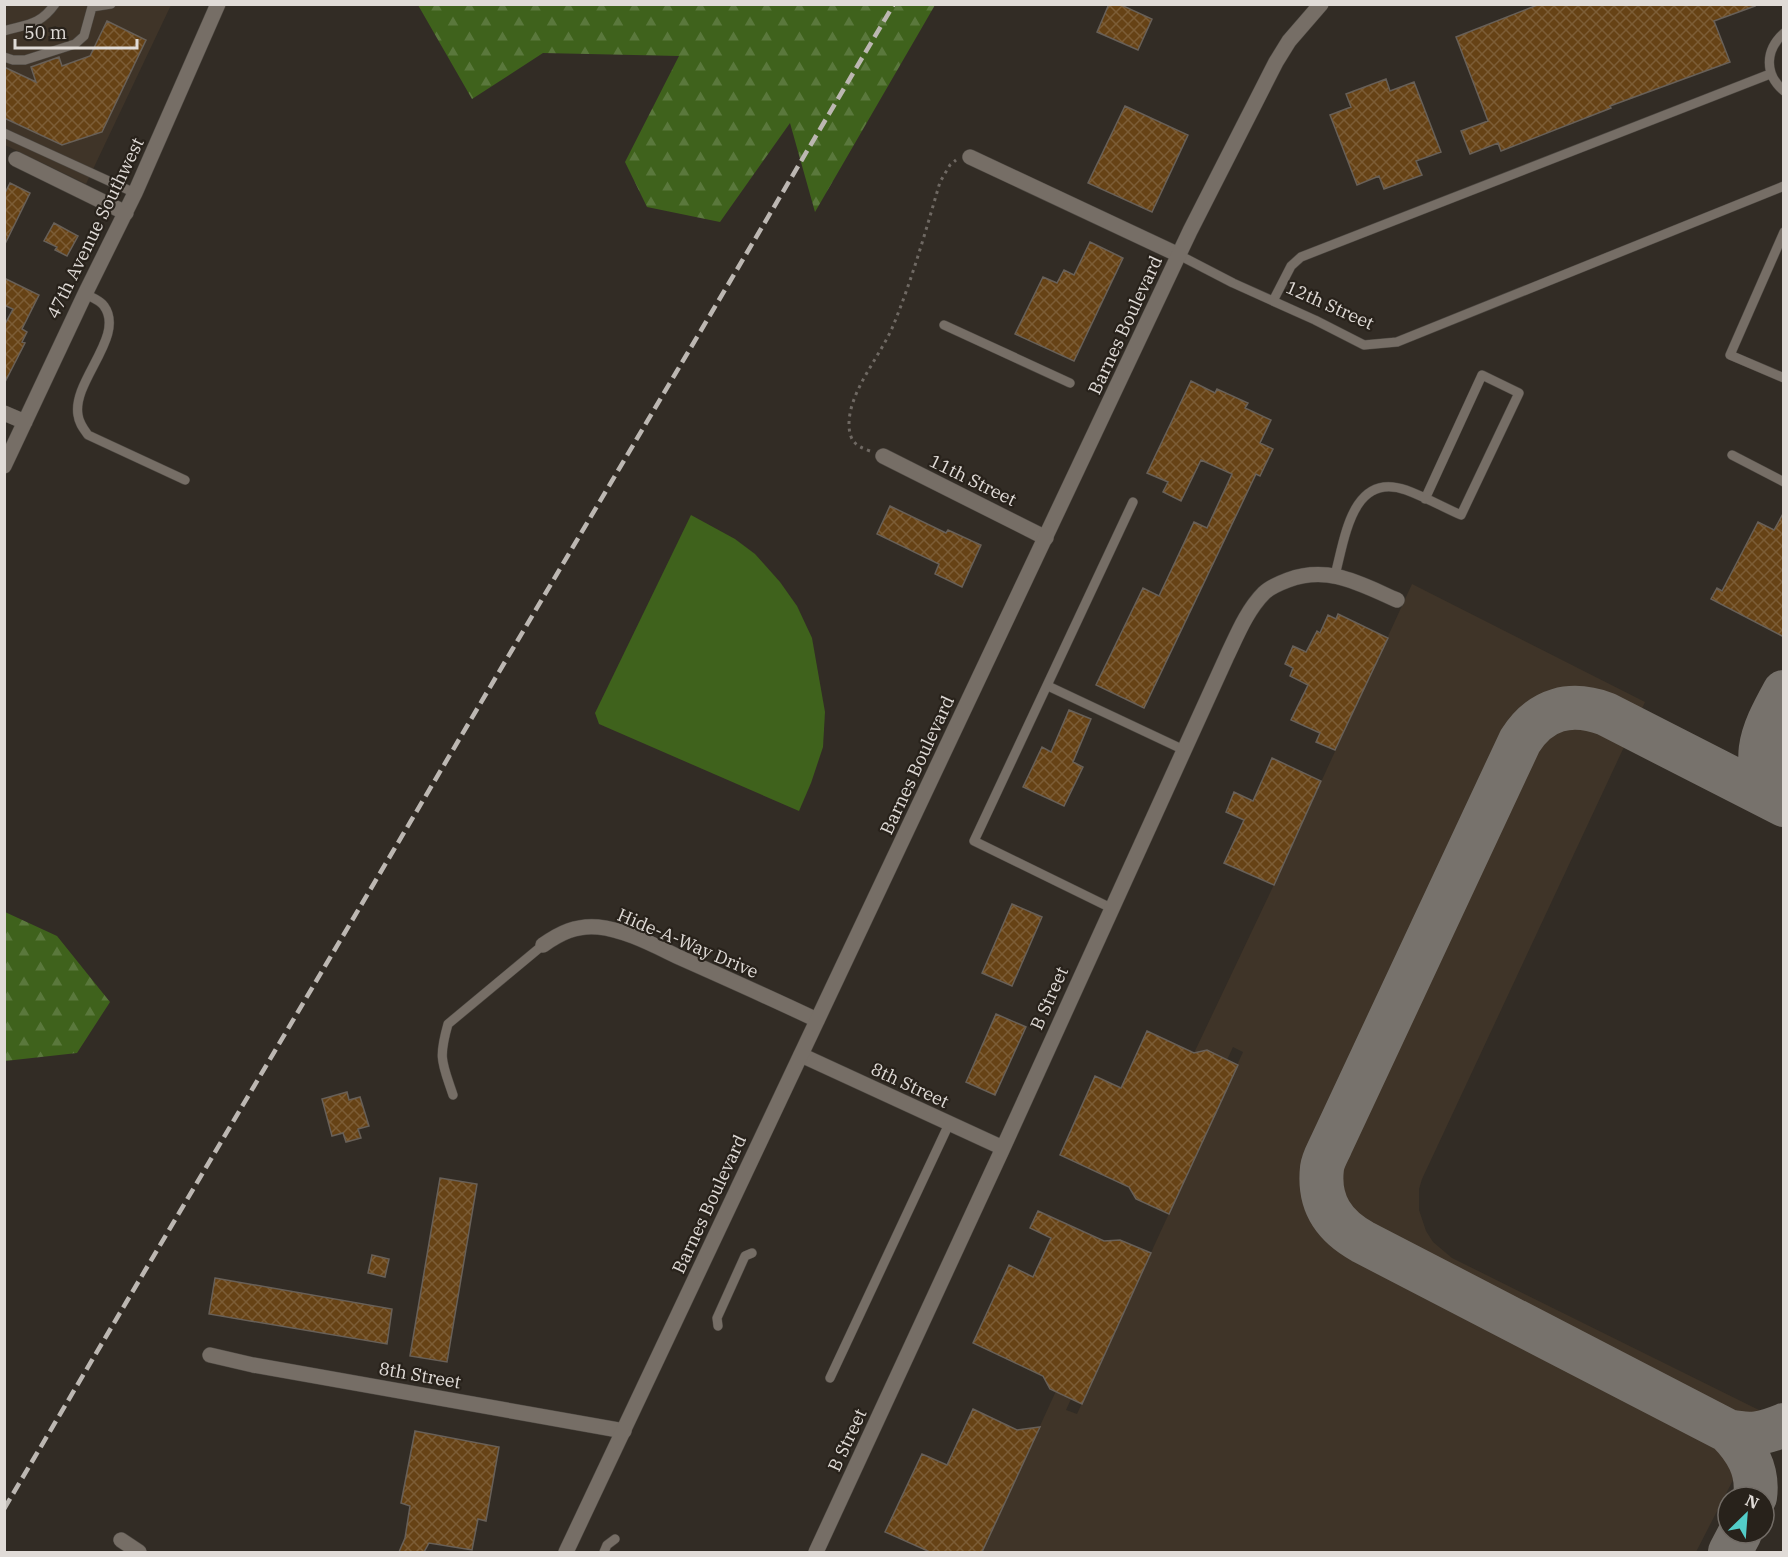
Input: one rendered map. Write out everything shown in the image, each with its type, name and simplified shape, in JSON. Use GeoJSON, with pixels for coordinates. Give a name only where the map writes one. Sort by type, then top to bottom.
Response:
{"type":"FeatureCollection","features":[{"type":"Feature","properties":{"kind":"street","name":"47th Avenue Southwest"},"geometry":{"type":"LineString","coordinates":[[4,466],[126,213],[218,4]]}},
{"type":"Feature","properties":{"kind":"street","name":"Barnes Boulevard"},"geometry":{"type":"LineString","coordinates":[[566,1552],[1179,255],[1276,62],[1289,41],[1321,4]]}},
{"type":"Feature","properties":{"kind":"street","name":"12th Street"},"geometry":{"type":"LineString","coordinates":[[970,157],[1179,255]]}},
{"type":"Feature","properties":{"kind":"street"},"geometry":{"type":"LineString","coordinates":[[16,159],[126,213]]}},
{"type":"Feature","properties":{"kind":"street"},"geometry":{"type":"LineString","coordinates":[[4,413],[25,422]]}},
{"type":"Feature","properties":{"kind":"street","name":"11th Street"},"geometry":{"type":"LineString","coordinates":[[883,456],[1046,538]]}},
{"type":"Feature","properties":{"kind":"street","name":"B Street"},"geometry":{"type":"LineString","coordinates":[[816,1552],[1111,908],[1252,607],[1265,591],[1298,576],[1335,574],[1397,600]]}},
{"type":"Feature","properties":{"kind":"street","name":"Hide-A-Way Drive"},"geometry":{"type":"LineString","coordinates":[[543,945],[565,931],[590,927],[610,930],[641,940],[817,1020]]}},
{"type":"Feature","properties":{"kind":"street","name":"8th Street"},"geometry":{"type":"LineString","coordinates":[[801,1055],[1003,1148]]}},
{"type":"Feature","properties":{"kind":"street","name":"8th Street"},"geometry":{"type":"LineString","coordinates":[[210,1354],[253,1365],[624,1431]]}},
{"type":"Feature","properties":{"kind":"street"},"geometry":{"type":"LineString","coordinates":[[121,1540],[139,1552]]}},
{"type":"Feature","properties":{"kind":"lane"},"geometry":{"type":"LineString","coordinates":[[4,30],[37,22],[46,16],[55,4]]}},
{"type":"Feature","properties":{"kind":"lane"},"geometry":{"type":"LineString","coordinates":[[4,57],[24,60],[75,44],[84,36],[89,6],[111,4]]}},
{"type":"Feature","properties":{"kind":"lane"},"geometry":{"type":"LineString","coordinates":[[1784,33],[1775,42],[1768,63],[1770,74],[1784,91]]}},
{"type":"Feature","properties":{"kind":"lane"},"geometry":{"type":"LineString","coordinates":[[1273,301],[1291,266],[1302,257],[1770,74]]}},
{"type":"Feature","properties":{"kind":"lane"},"geometry":{"type":"LineString","coordinates":[[4,133],[135,193]]}},
{"type":"Feature","properties":{"kind":"lane","name":"12th Street"},"geometry":{"type":"LineString","coordinates":[[1179,255],[1364,345],[1397,342],[1782,190]]}},
{"type":"Feature","properties":{"kind":"lane"},"geometry":{"type":"LineString","coordinates":[[1784,232],[1730,355],[1784,378]]}},
{"type":"Feature","properties":{"kind":"lane"},"geometry":{"type":"LineString","coordinates":[[85,294],[105,307],[110,320],[109,334],[79,396],[77,412],[79,422],[88,435],[185,480]]}},
{"type":"Feature","properties":{"kind":"lane"},"geometry":{"type":"LineString","coordinates":[[944,325],[1070,383]]}},
{"type":"Feature","properties":{"kind":"lane"},"geometry":{"type":"LineString","coordinates":[[1335,574],[1350,518],[1359,502],[1370,491],[1386,486],[1405,490],[1425,499],[1461,515],[1518,393],[1482,375],[1425,499]]}},
{"type":"Feature","properties":{"kind":"lane"},"geometry":{"type":"LineString","coordinates":[[1732,455],[1784,482]]}},
{"type":"Feature","properties":{"kind":"lane"},"geometry":{"type":"LineString","coordinates":[[1111,908],[974,841],[1133,502]]}},
{"type":"Feature","properties":{"kind":"lane"},"geometry":{"type":"LineString","coordinates":[[1048,686],[1184,750]]}},
{"type":"Feature","properties":{"kind":"lane"},"geometry":{"type":"LineString","coordinates":[[453,1095],[441,1059],[442,1043],[448,1024],[543,945]]}},
{"type":"Feature","properties":{"kind":"lane"},"geometry":{"type":"LineString","coordinates":[[830,1378],[949,1124]]}},
{"type":"Feature","properties":{"kind":"lane"},"geometry":{"type":"LineString","coordinates":[[718,1326],[717,1317],[746,1256],[752,1253]]}},
{"type":"Feature","properties":{"kind":"lane"},"geometry":{"type":"LineString","coordinates":[[604,1552],[615,1539]]}},
{"type":"Feature","properties":{"kind":"path"},"geometry":{"type":"LineString","coordinates":[[883,456],[856,446],[851,440],[849,425],[852,403],[892,327],[940,182],[950,165],[956,160],[970,157]]}},
{"type":"Feature","properties":{"kind":"shaded area"},"geometry":{"type":"Polygon","coordinates":[[[5,5],[171,5],[86,184],[5,145],[5,5]]]}},
{"type":"Feature","properties":{"kind":"shaded area"},"geometry":{"type":"Polygon","coordinates":[[[1412,584],[1645,702],[1422,1179],[1419,1189],[1419,1210],[1426,1231],[1433,1242],[1452,1258],[1767,1414],[1730,1485],[1716,1485],[1716,1513],[1696,1552],[982,1552],[1056,1391],[1071,1399],[1066,1410],[1077,1414],[1243,1052],[1233,1047],[1227,1060],[1207,1050],[1194,1053],[1412,584]]]}},
{"type":"Feature","properties":{"kind":"green space"},"geometry":{"type":"Polygon","coordinates":[[[418,5],[935,5],[815,212],[790,123],[720,222],[647,207],[625,162],[679,56],[543,53],[472,99],[418,5]]]}},
{"type":"Feature","properties":{"kind":"green space"},"geometry":{"type":"Polygon","coordinates":[[[691,515],[735,539],[755,554],[780,582],[797,606],[812,638],[825,712],[823,747],[799,811],[599,724],[595,713],[691,515]]]}},
{"type":"Feature","properties":{"kind":"green space"},"geometry":{"type":"Polygon","coordinates":[[[5,912],[57,936],[110,1002],[77,1053],[5,1061],[5,912]]]}},
{"type":"Feature","properties":{"kind":"building"},"geometry":{"type":"Polygon","coordinates":[[[1109,4],[1119,4],[1152,19],[1138,50],[1097,32],[1109,4]]]}},
{"type":"Feature","properties":{"kind":"building"},"geometry":{"type":"Polygon","coordinates":[[[1540,4],[1754,4],[1755,6],[1714,21],[1730,62],[1610,106],[1611,108],[1501,151],[1498,143],[1470,154],[1461,131],[1488,121],[1456,37],[1540,4]]]}},
{"type":"Feature","properties":{"kind":"building"},"geometry":{"type":"Polygon","coordinates":[[[107,21],[146,40],[102,132],[62,145],[4,118],[4,67],[36,82],[31,67],[59,57],[62,66],[90,56],[107,21]]]}},
{"type":"Feature","properties":{"kind":"building"},"geometry":{"type":"Polygon","coordinates":[[[1386,79],[1390,91],[1414,82],[1441,152],[1416,161],[1422,175],[1384,189],[1379,176],[1357,185],[1330,115],[1351,107],[1346,94],[1386,79]]]}},
{"type":"Feature","properties":{"kind":"building"},"geometry":{"type":"Polygon","coordinates":[[[1125,106],[1188,135],[1152,212],[1088,183],[1125,106]]]}},
{"type":"Feature","properties":{"kind":"building"},"geometry":{"type":"Polygon","coordinates":[[[10,183],[30,193],[4,246],[4,195],[10,183]]]}},
{"type":"Feature","properties":{"kind":"building"},"geometry":{"type":"Polygon","coordinates":[[[54,223],[78,236],[67,256],[55,250],[57,247],[44,241],[54,223]]]}},
{"type":"Feature","properties":{"kind":"building"},"geometry":{"type":"Polygon","coordinates":[[[1090,242],[1123,258],[1074,361],[1015,334],[1043,277],[1057,283],[1064,270],[1074,275],[1090,242]]]}},
{"type":"Feature","properties":{"kind":"building"},"geometry":{"type":"Polygon","coordinates":[[[4,278],[39,295],[22,329],[27,332],[22,342],[25,343],[4,384],[4,326],[13,309],[4,305],[4,278]]]}},
{"type":"Feature","properties":{"kind":"building"},"geometry":{"type":"Polygon","coordinates":[[[1191,381],[1215,393],[1217,389],[1248,403],[1245,408],[1271,420],[1260,443],[1273,449],[1260,476],[1256,474],[1144,708],[1096,685],[1143,588],[1159,596],[1194,522],[1207,528],[1232,474],[1201,460],[1181,501],[1163,492],[1168,482],[1147,473],[1191,381]]]}},
{"type":"Feature","properties":{"kind":"building"},"geometry":{"type":"Polygon","coordinates":[[[890,506],[946,533],[948,530],[981,545],[962,587],[935,574],[939,564],[877,534],[890,506]]]}},
{"type":"Feature","properties":{"kind":"building"},"geometry":{"type":"Polygon","coordinates":[[[1784,512],[1784,637],[1711,599],[1717,588],[1722,591],[1758,522],[1774,530],[1784,512]]]}},
{"type":"Feature","properties":{"kind":"building"},"geometry":{"type":"Polygon","coordinates":[[[1338,614],[1388,638],[1335,750],[1316,742],[1320,733],[1291,720],[1308,685],[1290,676],[1293,668],[1285,664],[1293,646],[1306,652],[1317,631],[1320,633],[1328,615],[1336,619],[1338,614]]]}},
{"type":"Feature","properties":{"kind":"building"},"geometry":{"type":"Polygon","coordinates":[[[1069,710],[1091,719],[1073,762],[1083,767],[1064,806],[1023,787],[1042,747],[1051,752],[1069,710]]]}},
{"type":"Feature","properties":{"kind":"building"},"geometry":{"type":"Polygon","coordinates":[[[1272,758],[1321,781],[1274,885],[1224,863],[1244,820],[1226,812],[1234,792],[1253,801],[1272,758]]]}},
{"type":"Feature","properties":{"kind":"building"},"geometry":{"type":"Polygon","coordinates":[[[1012,904],[1042,917],[1012,986],[982,973],[1012,904]]]}},
{"type":"Feature","properties":{"kind":"building"},"geometry":{"type":"Polygon","coordinates":[[[996,1014],[1026,1027],[995,1095],[966,1082],[996,1014]]]}},
{"type":"Feature","properties":{"kind":"building"},"geometry":{"type":"Polygon","coordinates":[[[1147,1031],[1194,1053],[1207,1050],[1238,1065],[1169,1214],[1136,1199],[1129,1187],[1060,1155],[1095,1076],[1121,1088],[1147,1031]]]}},
{"type":"Feature","properties":{"kind":"building"},"geometry":{"type":"Polygon","coordinates":[[[347,1092],[349,1100],[360,1097],[369,1126],[358,1129],[361,1138],[346,1142],[343,1133],[332,1136],[322,1099],[347,1092]]]}},
{"type":"Feature","properties":{"kind":"building"},"geometry":{"type":"Polygon","coordinates":[[[440,1178],[477,1184],[447,1362],[410,1356],[440,1178]]]}},
{"type":"Feature","properties":{"kind":"building"},"geometry":{"type":"Polygon","coordinates":[[[1038,1211],[1104,1241],[1120,1240],[1151,1253],[1082,1404],[1050,1389],[1043,1376],[973,1343],[1009,1265],[1033,1277],[1051,1238],[1030,1228],[1038,1211]]]}},
{"type":"Feature","properties":{"kind":"building"},"geometry":{"type":"Polygon","coordinates":[[[372,1255],[389,1259],[385,1277],[368,1273],[372,1255]]]}},
{"type":"Feature","properties":{"kind":"building"},"geometry":{"type":"Polygon","coordinates":[[[215,1278],[392,1309],[387,1344],[209,1314],[215,1278]]]}},
{"type":"Feature","properties":{"kind":"building"},"geometry":{"type":"Polygon","coordinates":[[[973,1409],[1017,1430],[1040,1427],[982,1552],[930,1552],[885,1532],[922,1454],[947,1465],[973,1409]]]}},
{"type":"Feature","properties":{"kind":"building"},"geometry":{"type":"Polygon","coordinates":[[[415,1431],[499,1447],[486,1521],[478,1519],[472,1550],[429,1543],[424,1552],[399,1552],[405,1538],[410,1506],[401,1503],[415,1431]]]}},
{"type":"Feature","properties":{"kind":"taxiway"},"geometry":{"type":"LineString","coordinates":[[1784,692],[1769,721],[1761,749],[1764,776],[1772,790],[1784,803]]}},
{"type":"Feature","properties":{"kind":"taxiway"},"geometry":{"type":"LineString","coordinates":[[1784,805],[1606,714],[1581,708],[1569,708],[1558,710],[1537,721],[1520,741],[1323,1162],[1321,1181],[1326,1203],[1336,1221],[1363,1242],[1728,1431],[1756,1433],[1784,1425]]}},
{"type":"Feature","properties":{"kind":"taxiway"},"geometry":{"type":"LineString","coordinates":[[1728,1431],[1746,1453],[1753,1469],[1756,1485]]}},
{"type":"Feature","properties":{"kind":"taxiway"},"geometry":{"type":"LineString","coordinates":[[1730,1552],[1734,1545]]}},
{"type":"Feature","properties":{"kind":"railway"},"geometry":{"type":"LineString","coordinates":[[4,1509],[894,4]]}}]}
